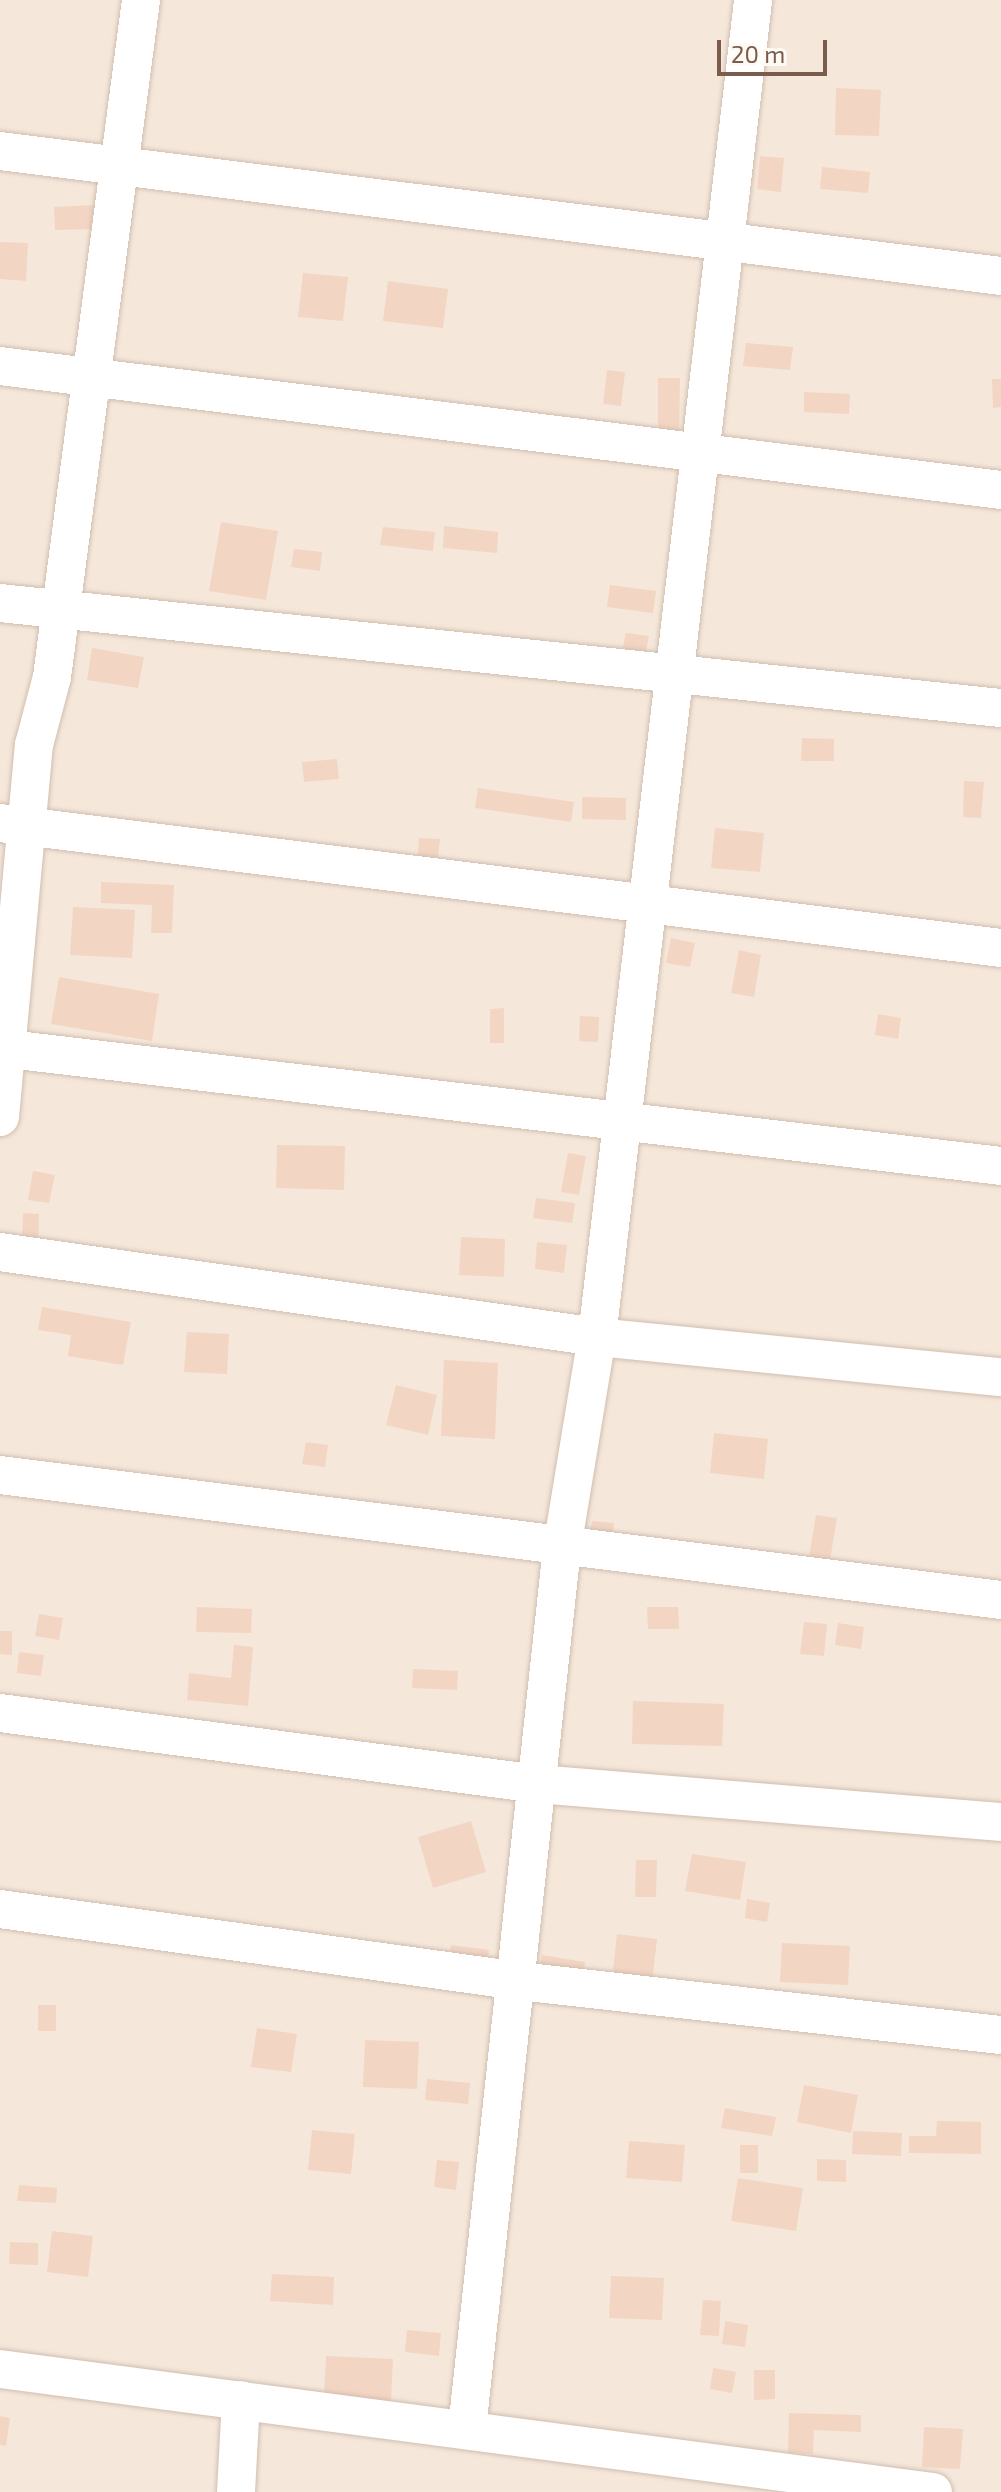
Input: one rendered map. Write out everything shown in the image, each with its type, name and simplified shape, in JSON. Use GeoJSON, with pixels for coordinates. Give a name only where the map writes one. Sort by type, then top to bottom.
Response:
{"type":"FeatureCollection","features":[{"type":"Feature","properties":{"kind":"street"},"geometry":{"type":"LineString","coordinates":[[0,1117],[16,826],[60,610],[141,0]]}},
{"type":"Feature","properties":{"kind":"street"},"geometry":{"type":"LineString","coordinates":[[467,2429],[519,1981],[562,1548],[597,1337],[678,673],[753,0]]}},
{"type":"Feature","properties":{"kind":"street"},"geometry":{"type":"LineString","coordinates":[[0,151],[1001,276]]}},
{"type":"Feature","properties":{"kind":"street"},"geometry":{"type":"LineString","coordinates":[[0,366],[701,458],[1001,490]]}},
{"type":"Feature","properties":{"kind":"street"},"geometry":{"type":"LineString","coordinates":[[0,603],[1001,708]]}},
{"type":"Feature","properties":{"kind":"street"},"geometry":{"type":"LineString","coordinates":[[16,826],[650,900],[1001,948]]}},
{"type":"Feature","properties":{"kind":"street"},"geometry":{"type":"LineString","coordinates":[[4,1048],[624,1117],[1001,1166]]}},
{"type":"Feature","properties":{"kind":"street"},"geometry":{"type":"LineString","coordinates":[[0,1252],[597,1337],[1001,1377]]}},
{"type":"Feature","properties":{"kind":"street"},"geometry":{"type":"LineString","coordinates":[[0,1475],[562,1548],[1001,1600]]}},
{"type":"Feature","properties":{"kind":"street"},"geometry":{"type":"LineString","coordinates":[[0,1713],[538,1784],[1001,1822]]}},
{"type":"Feature","properties":{"kind":"street"},"geometry":{"type":"LineString","coordinates":[[0,1909],[519,1981],[1001,2035]]}},
{"type":"Feature","properties":{"kind":"street"},"geometry":{"type":"LineString","coordinates":[[0,2369],[933,2492]]}},
{"type":"Feature","properties":{"kind":"street"},"geometry":{"type":"LineString","coordinates":[[236,2492],[241,2400]]}},
{"type":"Feature","properties":{"kind":"shaded area"},"geometry":{"type":"Polygon","coordinates":[[[0,0],[1001,0],[1001,2492],[0,2492],[0,0]]]}},
{"type":"Feature","properties":{"kind":"building"},"geometry":{"type":"Polygon","coordinates":[[[836,88],[881,90],[879,136],[835,135],[836,88]]]}},
{"type":"Feature","properties":{"kind":"building"},"geometry":{"type":"Polygon","coordinates":[[[760,156],[784,158],[781,192],[757,189],[760,156]]]}},
{"type":"Feature","properties":{"kind":"building"},"geometry":{"type":"Polygon","coordinates":[[[822,167],[870,172],[868,193],[820,189],[822,167]]]}},
{"type":"Feature","properties":{"kind":"building"},"geometry":{"type":"Polygon","coordinates":[[[94,205],[95,229],[55,230],[54,207],[94,205]]]}},
{"type":"Feature","properties":{"kind":"building"},"geometry":{"type":"Polygon","coordinates":[[[0,242],[28,243],[26,281],[0,279],[0,242]]]}},
{"type":"Feature","properties":{"kind":"building"},"geometry":{"type":"Polygon","coordinates":[[[303,273],[348,277],[343,321],[298,317],[303,273]]]}},
{"type":"Feature","properties":{"kind":"building"},"geometry":{"type":"Polygon","coordinates":[[[388,281],[448,289],[443,328],[383,321],[388,281]]]}},
{"type":"Feature","properties":{"kind":"building"},"geometry":{"type":"Polygon","coordinates":[[[746,343],[793,347],[790,370],[743,366],[746,343]]]}},
{"type":"Feature","properties":{"kind":"building"},"geometry":{"type":"Polygon","coordinates":[[[607,370],[625,372],[621,406],[603,404],[607,370]]]}},
{"type":"Feature","properties":{"kind":"building"},"geometry":{"type":"Polygon","coordinates":[[[658,378],[680,378],[679,439],[658,438],[658,378]]]}},
{"type":"Feature","properties":{"kind":"building"},"geometry":{"type":"Polygon","coordinates":[[[992,379],[1001,379],[1001,407],[993,408],[992,379]]]}},
{"type":"Feature","properties":{"kind":"building"},"geometry":{"type":"Polygon","coordinates":[[[804,392],[850,394],[849,414],[804,412],[804,392]]]}},
{"type":"Feature","properties":{"kind":"building"},"geometry":{"type":"Polygon","coordinates":[[[221,522],[278,531],[266,600],[209,591],[221,522]]]}},
{"type":"Feature","properties":{"kind":"building"},"geometry":{"type":"Polygon","coordinates":[[[444,526],[498,532],[497,553],[443,548],[444,526]]]}},
{"type":"Feature","properties":{"kind":"building"},"geometry":{"type":"Polygon","coordinates":[[[383,527],[435,532],[433,551],[380,545],[383,527]]]}},
{"type":"Feature","properties":{"kind":"building"},"geometry":{"type":"Polygon","coordinates":[[[294,549],[322,552],[320,571],[291,567],[294,549]]]}},
{"type":"Feature","properties":{"kind":"building"},"geometry":{"type":"Polygon","coordinates":[[[610,585],[656,591],[653,613],[607,607],[610,585]]]}},
{"type":"Feature","properties":{"kind":"building"},"geometry":{"type":"Polygon","coordinates":[[[626,633],[649,636],[644,660],[621,656],[626,633]]]}},
{"type":"Feature","properties":{"kind":"building"},"geometry":{"type":"Polygon","coordinates":[[[92,648],[144,657],[138,688],[87,680],[92,648]]]}},
{"type":"Feature","properties":{"kind":"building"},"geometry":{"type":"Polygon","coordinates":[[[802,738],[834,739],[834,761],[801,761],[802,738]]]}},
{"type":"Feature","properties":{"kind":"building"},"geometry":{"type":"Polygon","coordinates":[[[337,759],[339,779],[304,782],[302,762],[337,759]]]}},
{"type":"Feature","properties":{"kind":"building"},"geometry":{"type":"Polygon","coordinates":[[[964,781],[984,782],[981,818],[963,817],[964,781]]]}},
{"type":"Feature","properties":{"kind":"building"},"geometry":{"type":"Polygon","coordinates":[[[478,788],[574,802],[571,822],[475,808],[478,788]]]}},
{"type":"Feature","properties":{"kind":"building"},"geometry":{"type":"Polygon","coordinates":[[[582,797],[626,798],[626,820],[582,819],[582,797]]]}},
{"type":"Feature","properties":{"kind":"building"},"geometry":{"type":"Polygon","coordinates":[[[715,828],[764,833],[760,872],[711,868],[715,828]]]}},
{"type":"Feature","properties":{"kind":"building"},"geometry":{"type":"Polygon","coordinates":[[[419,838],[440,839],[437,865],[417,863],[419,838]]]}},
{"type":"Feature","properties":{"kind":"building"},"geometry":{"type":"Polygon","coordinates":[[[101,882],[174,885],[172,933],[151,933],[152,905],[101,903],[101,882]]]}},
{"type":"Feature","properties":{"kind":"building"},"geometry":{"type":"Polygon","coordinates":[[[73,907],[135,910],[132,958],[70,955],[73,907]]]}},
{"type":"Feature","properties":{"kind":"building"},"geometry":{"type":"Polygon","coordinates":[[[671,938],[695,943],[690,967],[666,963],[671,938]]]}},
{"type":"Feature","properties":{"kind":"building"},"geometry":{"type":"Polygon","coordinates":[[[739,950],[761,955],[754,997],[731,993],[739,950]]]}},
{"type":"Feature","properties":{"kind":"building"},"geometry":{"type":"Polygon","coordinates":[[[59,977],[159,994],[152,1041],[51,1024],[59,977]]]}},
{"type":"Feature","properties":{"kind":"building"},"geometry":{"type":"Polygon","coordinates":[[[504,1008],[504,1043],[490,1043],[490,1009],[504,1008]]]}},
{"type":"Feature","properties":{"kind":"building"},"geometry":{"type":"Polygon","coordinates":[[[878,1014],[901,1018],[898,1039],[875,1035],[878,1014]]]}},
{"type":"Feature","properties":{"kind":"building"},"geometry":{"type":"Polygon","coordinates":[[[580,1016],[599,1017],[598,1042],[579,1041],[580,1016]]]}},
{"type":"Feature","properties":{"kind":"building"},"geometry":{"type":"Polygon","coordinates":[[[277,1145],[345,1146],[344,1190],[276,1188],[277,1145]]]}},
{"type":"Feature","properties":{"kind":"building"},"geometry":{"type":"Polygon","coordinates":[[[568,1153],[586,1156],[579,1195],[561,1192],[568,1153]]]}},
{"type":"Feature","properties":{"kind":"building"},"geometry":{"type":"Polygon","coordinates":[[[33,1171],[55,1175],[49,1203],[28,1200],[33,1171]]]}},
{"type":"Feature","properties":{"kind":"building"},"geometry":{"type":"Polygon","coordinates":[[[536,1198],[575,1203],[572,1223],[533,1218],[536,1198]]]}},
{"type":"Feature","properties":{"kind":"building"},"geometry":{"type":"Polygon","coordinates":[[[23,1213],[39,1214],[38,1245],[22,1244],[23,1213]]]}},
{"type":"Feature","properties":{"kind":"building"},"geometry":{"type":"Polygon","coordinates":[[[461,1237],[505,1239],[504,1277],[459,1275],[461,1237]]]}},
{"type":"Feature","properties":{"kind":"building"},"geometry":{"type":"Polygon","coordinates":[[[537,1242],[567,1245],[564,1273],[535,1269],[537,1242]]]}},
{"type":"Feature","properties":{"kind":"building"},"geometry":{"type":"Polygon","coordinates":[[[42,1307],[131,1322],[123,1365],[68,1356],[71,1335],[38,1330],[42,1307]]]}},
{"type":"Feature","properties":{"kind":"building"},"geometry":{"type":"Polygon","coordinates":[[[187,1332],[229,1334],[227,1374],[184,1372],[187,1332]]]}},
{"type":"Feature","properties":{"kind":"building"},"geometry":{"type":"Polygon","coordinates":[[[444,1360],[498,1363],[495,1439],[441,1436],[444,1360]]]}},
{"type":"Feature","properties":{"kind":"building"},"geometry":{"type":"Polygon","coordinates":[[[396,1385],[437,1395],[428,1435],[386,1425],[396,1385]]]}},
{"type":"Feature","properties":{"kind":"building"},"geometry":{"type":"Polygon","coordinates":[[[714,1433],[768,1439],[764,1479],[710,1473],[714,1433]]]}},
{"type":"Feature","properties":{"kind":"building"},"geometry":{"type":"Polygon","coordinates":[[[306,1442],[328,1445],[325,1467],[302,1464],[306,1442]]]}},
{"type":"Feature","properties":{"kind":"building"},"geometry":{"type":"Polygon","coordinates":[[[816,1515],[837,1518],[828,1572],[807,1569],[816,1515]]]}},
{"type":"Feature","properties":{"kind":"building"},"geometry":{"type":"Polygon","coordinates":[[[592,1521],[614,1523],[612,1541],[590,1539],[592,1521]]]}},
{"type":"Feature","properties":{"kind":"building"},"geometry":{"type":"Polygon","coordinates":[[[197,1607],[252,1609],[251,1633],[196,1632],[197,1607]]]}},
{"type":"Feature","properties":{"kind":"building"},"geometry":{"type":"Polygon","coordinates":[[[647,1607],[678,1607],[679,1629],[648,1629],[647,1607]]]}},
{"type":"Feature","properties":{"kind":"building"},"geometry":{"type":"Polygon","coordinates":[[[39,1614],[63,1618],[59,1640],[35,1636],[39,1614]]]}},
{"type":"Feature","properties":{"kind":"building"},"geometry":{"type":"Polygon","coordinates":[[[804,1622],[827,1624],[824,1656],[800,1654],[804,1622]]]}},
{"type":"Feature","properties":{"kind":"building"},"geometry":{"type":"Polygon","coordinates":[[[838,1623],[864,1627],[861,1649],[835,1645],[838,1623]]]}},
{"type":"Feature","properties":{"kind":"building"},"geometry":{"type":"Polygon","coordinates":[[[0,1631],[12,1631],[12,1655],[0,1654],[0,1631]]]}},
{"type":"Feature","properties":{"kind":"building"},"geometry":{"type":"Polygon","coordinates":[[[234,1645],[253,1647],[248,1706],[187,1700],[189,1673],[231,1678],[234,1645]]]}},
{"type":"Feature","properties":{"kind":"building"},"geometry":{"type":"Polygon","coordinates":[[[19,1652],[44,1655],[41,1676],[17,1673],[19,1652]]]}},
{"type":"Feature","properties":{"kind":"building"},"geometry":{"type":"Polygon","coordinates":[[[413,1669],[458,1671],[457,1690],[412,1688],[413,1669]]]}},
{"type":"Feature","properties":{"kind":"building"},"geometry":{"type":"Polygon","coordinates":[[[633,1701],[724,1704],[722,1746],[632,1744],[633,1701]]]}},
{"type":"Feature","properties":{"kind":"building"},"geometry":{"type":"Polygon","coordinates":[[[471,1821],[486,1872],[433,1888],[418,1837],[471,1821]]]}},
{"type":"Feature","properties":{"kind":"building"},"geometry":{"type":"Polygon","coordinates":[[[692,1854],[746,1862],[740,1900],[685,1891],[692,1854]]]}},
{"type":"Feature","properties":{"kind":"building"},"geometry":{"type":"Polygon","coordinates":[[[636,1860],[657,1860],[656,1897],[635,1897],[636,1860]]]}},
{"type":"Feature","properties":{"kind":"building"},"geometry":{"type":"Polygon","coordinates":[[[747,1899],[770,1903],[767,1922],[745,1918],[747,1899]]]}},
{"type":"Feature","properties":{"kind":"building"},"geometry":{"type":"Polygon","coordinates":[[[617,1934],[657,1939],[652,1983],[612,1979],[617,1934]]]}},
{"type":"Feature","properties":{"kind":"building"},"geometry":{"type":"Polygon","coordinates":[[[782,1943],[850,1946],[848,1985],[780,1982],[782,1943]]]}},
{"type":"Feature","properties":{"kind":"building"},"geometry":{"type":"Polygon","coordinates":[[[451,1945],[489,1950],[486,1971],[448,1965],[451,1945]]]}},
{"type":"Feature","properties":{"kind":"building"},"geometry":{"type":"Polygon","coordinates":[[[542,1955],[585,1962],[581,1985],[538,1977],[542,1955]]]}},
{"type":"Feature","properties":{"kind":"building"},"geometry":{"type":"Polygon","coordinates":[[[38,2005],[56,2005],[56,2031],[38,2031],[38,2005]]]}},
{"type":"Feature","properties":{"kind":"building"},"geometry":{"type":"Polygon","coordinates":[[[257,2028],[297,2034],[291,2072],[251,2067],[257,2028]]]}},
{"type":"Feature","properties":{"kind":"building"},"geometry":{"type":"Polygon","coordinates":[[[365,2040],[419,2042],[417,2089],[363,2087],[365,2040]]]}},
{"type":"Feature","properties":{"kind":"building"},"geometry":{"type":"Polygon","coordinates":[[[427,2079],[470,2083],[468,2104],[425,2100],[427,2079]]]}},
{"type":"Feature","properties":{"kind":"building"},"geometry":{"type":"Polygon","coordinates":[[[804,2085],[858,2095],[851,2133],[797,2122],[804,2085]]]}},
{"type":"Feature","properties":{"kind":"building"},"geometry":{"type":"Polygon","coordinates":[[[725,2108],[776,2117],[772,2136],[721,2128],[725,2108]]]}},
{"type":"Feature","properties":{"kind":"building"},"geometry":{"type":"Polygon","coordinates":[[[937,2121],[981,2122],[981,2154],[909,2153],[909,2136],[936,2136],[937,2121]]]}},
{"type":"Feature","properties":{"kind":"building"},"geometry":{"type":"Polygon","coordinates":[[[312,2130],[355,2134],[351,2174],[308,2170],[312,2130]]]}},
{"type":"Feature","properties":{"kind":"building"},"geometry":{"type":"Polygon","coordinates":[[[853,2131],[902,2133],[901,2156],[852,2154],[853,2131]]]}},
{"type":"Feature","properties":{"kind":"building"},"geometry":{"type":"Polygon","coordinates":[[[629,2141],[685,2145],[682,2182],[626,2178],[629,2141]]]}},
{"type":"Feature","properties":{"kind":"building"},"geometry":{"type":"Polygon","coordinates":[[[740,2145],[758,2145],[758,2173],[740,2173],[740,2145]]]}},
{"type":"Feature","properties":{"kind":"building"},"geometry":{"type":"Polygon","coordinates":[[[817,2159],[846,2160],[846,2182],[817,2181],[817,2159]]]}},
{"type":"Feature","properties":{"kind":"building"},"geometry":{"type":"Polygon","coordinates":[[[437,2160],[459,2162],[456,2190],[434,2187],[437,2160]]]}},
{"type":"Feature","properties":{"kind":"building"},"geometry":{"type":"Polygon","coordinates":[[[738,2178],[803,2188],[796,2231],[731,2221],[738,2178]]]}},
{"type":"Feature","properties":{"kind":"building"},"geometry":{"type":"Polygon","coordinates":[[[19,2185],[57,2188],[56,2203],[17,2201],[19,2185]]]}},
{"type":"Feature","properties":{"kind":"building"},"geometry":{"type":"Polygon","coordinates":[[[52,2231],[93,2236],[88,2277],[47,2272],[52,2231]]]}},
{"type":"Feature","properties":{"kind":"building"},"geometry":{"type":"Polygon","coordinates":[[[10,2242],[38,2243],[38,2265],[9,2264],[10,2242]]]}},
{"type":"Feature","properties":{"kind":"building"},"geometry":{"type":"Polygon","coordinates":[[[272,2274],[334,2277],[333,2305],[270,2301],[272,2274]]]}},
{"type":"Feature","properties":{"kind":"building"},"geometry":{"type":"Polygon","coordinates":[[[611,2276],[664,2278],[662,2320],[609,2318],[611,2276]]]}},
{"type":"Feature","properties":{"kind":"building"},"geometry":{"type":"Polygon","coordinates":[[[703,2300],[721,2301],[719,2336],[700,2335],[703,2300]]]}},
{"type":"Feature","properties":{"kind":"building"},"geometry":{"type":"Polygon","coordinates":[[[725,2321],[748,2325],[745,2347],[722,2344],[725,2321]]]}},
{"type":"Feature","properties":{"kind":"building"},"geometry":{"type":"Polygon","coordinates":[[[407,2330],[441,2333],[439,2356],[405,2352],[407,2330]]]}},
{"type":"Feature","properties":{"kind":"building"},"geometry":{"type":"Polygon","coordinates":[[[326,2356],[393,2359],[391,2401],[324,2397],[326,2356]]]}},
{"type":"Feature","properties":{"kind":"building"},"geometry":{"type":"Polygon","coordinates":[[[713,2368],[736,2372],[732,2393],[710,2389],[713,2368]]]}},
{"type":"Feature","properties":{"kind":"building"},"geometry":{"type":"Polygon","coordinates":[[[754,2370],[775,2370],[775,2399],[754,2400],[754,2370]]]}},
{"type":"Feature","properties":{"kind":"building"},"geometry":{"type":"Polygon","coordinates":[[[789,2413],[861,2415],[861,2432],[814,2430],[813,2454],[788,2453],[789,2413]]]}},
{"type":"Feature","properties":{"kind":"building"},"geometry":{"type":"Polygon","coordinates":[[[0,2416],[10,2418],[6,2446],[0,2445],[0,2416]]]}},
{"type":"Feature","properties":{"kind":"building"},"geometry":{"type":"Polygon","coordinates":[[[924,2427],[963,2429],[960,2469],[922,2467],[924,2427]]]}}]}
